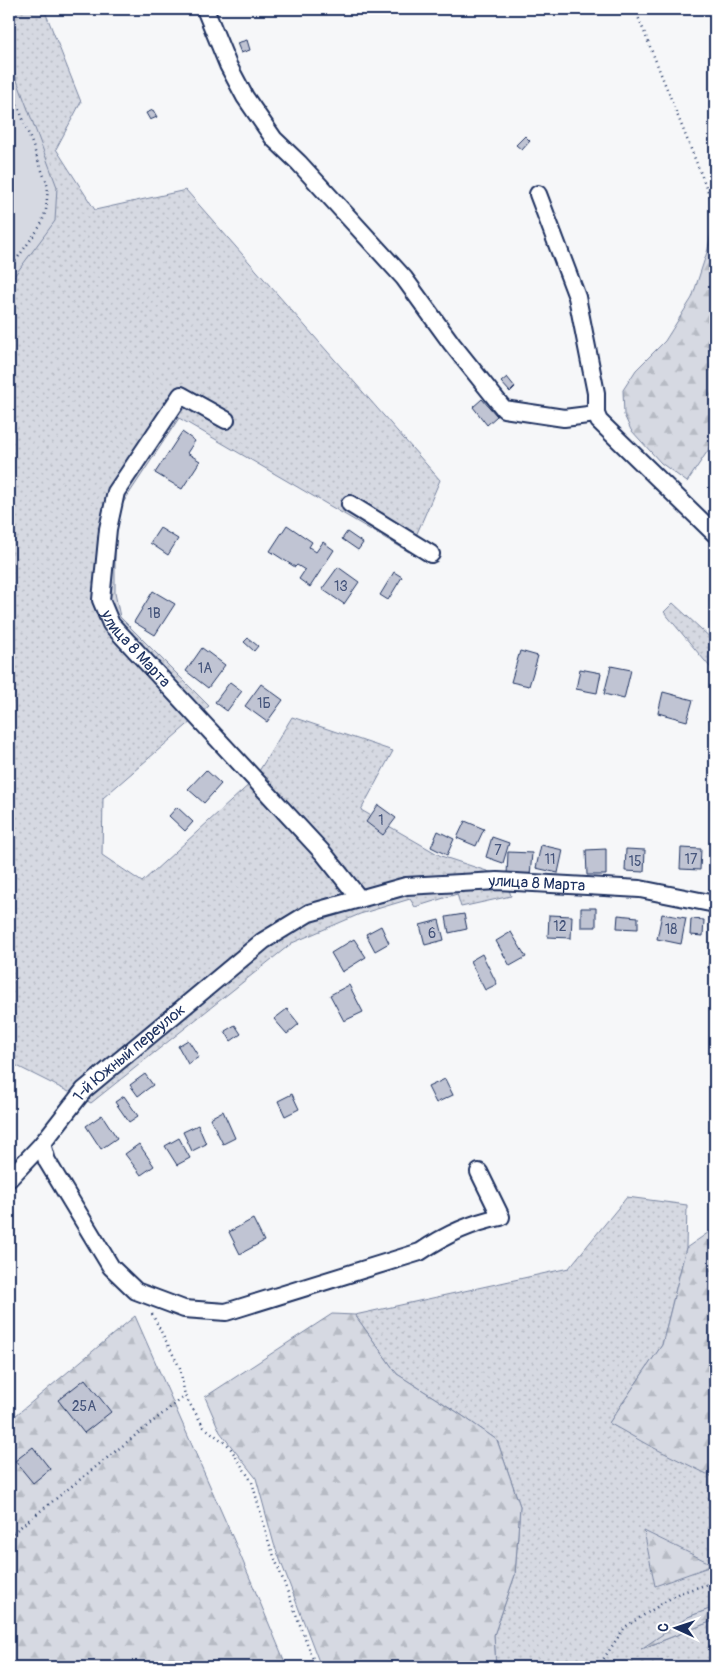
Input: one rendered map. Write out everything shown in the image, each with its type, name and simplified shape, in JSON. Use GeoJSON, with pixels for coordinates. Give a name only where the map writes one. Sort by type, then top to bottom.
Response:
{"type":"FeatureCollection","features":[{"type":"Feature","properties":{"kind":"street"},"geometry":{"type":"LineString","coordinates":[[205,9],[228,65],[244,97],[274,139],[299,162],[398,271],[504,409],[564,418],[596,414]]}},
{"type":"Feature","properties":{"kind":"street"},"geometry":{"type":"LineString","coordinates":[[538,194],[577,297],[596,393],[596,414],[599,421],[715,534]]}},
{"type":"Feature","properties":{"kind":"street","name":"улица 8 Марта"},"geometry":{"type":"LineString","coordinates":[[226,420],[181,395],[116,492],[108,529],[101,600],[111,624],[324,854],[359,898]]}},
{"type":"Feature","properties":{"kind":"street"},"geometry":{"type":"LineString","coordinates":[[350,504],[431,554]]}},
{"type":"Feature","properties":{"kind":"street","name":"улица 8 Марта"},"geometry":{"type":"LineString","coordinates":[[263,942],[309,912],[406,886],[497,881],[640,889],[715,904]]}},
{"type":"Feature","properties":{"kind":"street","name":"1-й Южный переулок"},"geometry":{"type":"LineString","coordinates":[[9,1179],[42,1144],[84,1090],[263,942]]}},
{"type":"Feature","properties":{"kind":"street"},"geometry":{"type":"LineString","coordinates":[[42,1144],[47,1161],[111,1266],[136,1291],[184,1309],[226,1312],[420,1252],[439,1239],[476,1222],[500,1217],[479,1172]]}},
{"type":"Feature","properties":{"kind":"path"},"geometry":{"type":"LineString","coordinates":[[635,9],[708,194],[715,173]]}},
{"type":"Feature","properties":{"kind":"path"},"geometry":{"type":"LineString","coordinates":[[9,81],[48,187],[46,210],[41,225],[9,270]]}},
{"type":"Feature","properties":{"kind":"path"},"geometry":{"type":"LineString","coordinates":[[150,1311],[180,1368],[185,1396],[204,1427],[229,1446],[252,1482],[269,1543],[316,1667]]}},
{"type":"Feature","properties":{"kind":"path"},"geometry":{"type":"LineString","coordinates":[[9,1536],[185,1396]]}},
{"type":"Feature","properties":{"kind":"path"},"geometry":{"type":"LineString","coordinates":[[598,1667],[625,1627],[679,1593],[715,1582]]}},
{"type":"Feature","properties":{"kind":"green space"},"geometry":{"type":"Polygon","coordinates":[[[9,9],[44,9],[81,102],[56,149],[95,210],[186,190],[440,480],[409,552],[179,418],[115,515],[115,593],[120,617],[209,706],[103,798],[102,855],[142,882],[253,781],[292,717],[393,751],[361,810],[441,856],[505,877],[511,896],[461,907],[457,894],[415,907],[410,899],[360,914],[292,943],[91,1103],[9,1062],[9,9]]]}},
{"type":"Feature","properties":{"kind":"green space"},"geometry":{"type":"Polygon","coordinates":[[[9,59],[57,187],[55,221],[9,283],[9,59]]]}},
{"type":"Feature","properties":{"kind":"green space"},"geometry":{"type":"Polygon","coordinates":[[[715,209],[715,440],[687,482],[661,463],[631,430],[624,415],[623,390],[636,370],[665,341],[692,298],[708,249],[715,209]]]}},
{"type":"Feature","properties":{"kind":"green space"},"geometry":{"type":"Polygon","coordinates":[[[673,603],[715,642],[715,673],[664,612],[673,603]]]}},
{"type":"Feature","properties":{"kind":"green space"},"geometry":{"type":"Polygon","coordinates":[[[627,1197],[687,1205],[686,1248],[662,1345],[609,1423],[715,1478],[715,1607],[688,1617],[644,1648],[715,1620],[715,1667],[496,1667],[494,1635],[515,1575],[520,1506],[497,1440],[397,1374],[355,1315],[569,1268],[627,1197]]]}},
{"type":"Feature","properties":{"kind":"green space"},"geometry":{"type":"Polygon","coordinates":[[[715,1228],[715,1478],[648,1445],[609,1423],[662,1345],[686,1248],[715,1228]]]}},
{"type":"Feature","properties":{"kind":"green space"},"geometry":{"type":"Polygon","coordinates":[[[332,1314],[355,1315],[397,1374],[497,1440],[520,1506],[515,1575],[494,1635],[496,1667],[321,1667],[274,1544],[256,1478],[220,1432],[205,1397],[332,1314]]]}},
{"type":"Feature","properties":{"kind":"green space"},"geometry":{"type":"Polygon","coordinates":[[[135,1316],[236,1545],[287,1667],[9,1667],[9,1421],[135,1316]]]}},
{"type":"Feature","properties":{"kind":"green space"},"geometry":{"type":"Polygon","coordinates":[[[644,1531],[714,1565],[655,1586],[644,1531]]]}},
{"type":"Feature","properties":{"kind":"green space"},"geometry":{"type":"Polygon","coordinates":[[[715,1607],[715,1620],[641,1649],[688,1617],[715,1607]]]}},
{"type":"Feature","properties":{"kind":"building"},"geometry":{"type":"Polygon","coordinates":[[[247,40],[250,50],[241,53],[237,43],[247,40]]]}},
{"type":"Feature","properties":{"kind":"building"},"geometry":{"type":"Polygon","coordinates":[[[153,110],[157,117],[150,120],[146,113],[153,110]]]}},
{"type":"Feature","properties":{"kind":"building"},"geometry":{"type":"Polygon","coordinates":[[[525,136],[530,141],[522,150],[516,145],[525,136]]]}},
{"type":"Feature","properties":{"kind":"building"},"geometry":{"type":"Polygon","coordinates":[[[507,377],[515,387],[510,392],[501,382],[507,377]]]}},
{"type":"Feature","properties":{"kind":"building"},"geometry":{"type":"Polygon","coordinates":[[[482,399],[497,416],[487,425],[473,407],[482,399]]]}},
{"type":"Feature","properties":{"kind":"building"},"geometry":{"type":"Polygon","coordinates":[[[182,432],[195,441],[187,453],[200,461],[182,489],[155,473],[182,432]]]}},
{"type":"Feature","properties":{"kind":"building"},"geometry":{"type":"Polygon","coordinates":[[[287,525],[312,542],[309,547],[316,552],[323,542],[334,550],[310,587],[299,579],[305,570],[297,565],[295,567],[270,551],[287,525]]]}},
{"type":"Feature","properties":{"kind":"building"},"geometry":{"type":"Polygon","coordinates":[[[160,528],[178,539],[168,555],[150,543],[160,528]]]}},
{"type":"Feature","properties":{"kind":"building"},"geometry":{"type":"Polygon","coordinates":[[[347,532],[363,543],[358,550],[342,539],[347,532]]]}},
{"type":"Feature","properties":{"kind":"building"},"geometry":{"type":"Polygon","coordinates":[[[338,567],[359,582],[344,604],[322,589],[338,567]]]}},
{"type":"Feature","properties":{"kind":"building"},"geometry":{"type":"Polygon","coordinates":[[[394,572],[402,577],[388,600],[380,595],[394,572]]]}},
{"type":"Feature","properties":{"kind":"building"},"geometry":{"type":"Polygon","coordinates":[[[153,591],[175,604],[155,635],[134,622],[153,591]]]}},
{"type":"Feature","properties":{"kind":"building"},"geometry":{"type":"Polygon","coordinates":[[[248,638],[258,646],[254,651],[244,642],[248,638]]]}},
{"type":"Feature","properties":{"kind":"building"},"geometry":{"type":"Polygon","coordinates":[[[202,648],[225,665],[208,688],[186,671],[202,648]]]}},
{"type":"Feature","properties":{"kind":"building"},"geometry":{"type":"Polygon","coordinates":[[[520,651],[538,656],[529,686],[511,682],[520,651]]]}},
{"type":"Feature","properties":{"kind":"building"},"geometry":{"type":"Polygon","coordinates":[[[611,666],[631,670],[624,699],[604,694],[611,666]]]}},
{"type":"Feature","properties":{"kind":"building"},"geometry":{"type":"Polygon","coordinates":[[[580,669],[601,673],[597,693],[576,689],[580,669]]]}},
{"type":"Feature","properties":{"kind":"building"},"geometry":{"type":"Polygon","coordinates":[[[230,682],[242,691],[227,711],[215,702],[230,682]]]}},
{"type":"Feature","properties":{"kind":"building"},"geometry":{"type":"Polygon","coordinates":[[[261,684],[283,700],[267,722],[245,706],[261,684]]]}},
{"type":"Feature","properties":{"kind":"building"},"geometry":{"type":"Polygon","coordinates":[[[663,692],[693,700],[687,721],[658,713],[663,692]]]}},
{"type":"Feature","properties":{"kind":"building"},"geometry":{"type":"Polygon","coordinates":[[[206,770],[221,784],[204,803],[188,789],[206,770]]]}},
{"type":"Feature","properties":{"kind":"building"},"geometry":{"type":"Polygon","coordinates":[[[378,805],[396,818],[383,835],[366,822],[378,805]]]}},
{"type":"Feature","properties":{"kind":"building"},"geometry":{"type":"Polygon","coordinates":[[[177,807],[193,822],[185,831],[169,816],[177,807]]]}},
{"type":"Feature","properties":{"kind":"building"},"geometry":{"type":"Polygon","coordinates":[[[465,821],[484,829],[476,846],[457,838],[465,821]]]}},
{"type":"Feature","properties":{"kind":"building"},"geometry":{"type":"Polygon","coordinates":[[[438,831],[454,839],[447,855],[431,847],[438,831]]]}},
{"type":"Feature","properties":{"kind":"building"},"geometry":{"type":"Polygon","coordinates":[[[492,837],[509,843],[503,863],[486,857],[492,837]]]}},
{"type":"Feature","properties":{"kind":"building"},"geometry":{"type":"Polygon","coordinates":[[[541,845],[563,850],[558,873],[536,868],[541,845]]]}},
{"type":"Feature","properties":{"kind":"building"},"geometry":{"type":"Polygon","coordinates":[[[681,848],[701,849],[700,870],[680,869],[681,848]]]}},
{"type":"Feature","properties":{"kind":"building"},"geometry":{"type":"Polygon","coordinates":[[[606,849],[606,875],[587,875],[586,850],[606,849]]]}},
{"type":"Feature","properties":{"kind":"building"},"geometry":{"type":"Polygon","coordinates":[[[626,849],[645,850],[644,872],[625,871],[626,849]]]}},
{"type":"Feature","properties":{"kind":"building"},"geometry":{"type":"Polygon","coordinates":[[[508,852],[532,853],[530,876],[507,875],[508,852]]]}},
{"type":"Feature","properties":{"kind":"building"},"geometry":{"type":"Polygon","coordinates":[[[581,908],[596,908],[596,927],[581,927],[581,908]]]}},
{"type":"Feature","properties":{"kind":"building"},"geometry":{"type":"Polygon","coordinates":[[[464,914],[467,929],[449,933],[446,917],[464,914]]]}},
{"type":"Feature","properties":{"kind":"building"},"geometry":{"type":"Polygon","coordinates":[[[662,914],[686,918],[681,944],[657,939],[662,914]]]}},
{"type":"Feature","properties":{"kind":"building"},"geometry":{"type":"Polygon","coordinates":[[[549,915],[572,916],[571,938],[548,937],[549,915]]]}},
{"type":"Feature","properties":{"kind":"building"},"geometry":{"type":"Polygon","coordinates":[[[618,915],[638,917],[638,929],[617,928],[618,915]]]}},
{"type":"Feature","properties":{"kind":"building"},"geometry":{"type":"Polygon","coordinates":[[[691,919],[704,920],[703,936],[690,935],[691,919]]]}},
{"type":"Feature","properties":{"kind":"building"},"geometry":{"type":"Polygon","coordinates":[[[439,920],[444,940],[425,945],[420,925],[439,920]]]}},
{"type":"Feature","properties":{"kind":"building"},"geometry":{"type":"Polygon","coordinates":[[[381,926],[389,943],[375,951],[366,934],[381,926]]]}},
{"type":"Feature","properties":{"kind":"building"},"geometry":{"type":"Polygon","coordinates":[[[511,932],[526,957],[510,966],[496,941],[511,932]]]}},
{"type":"Feature","properties":{"kind":"building"},"geometry":{"type":"Polygon","coordinates":[[[354,939],[366,957],[342,972],[331,953],[354,939]]]}},
{"type":"Feature","properties":{"kind":"building"},"geometry":{"type":"Polygon","coordinates":[[[711,951],[715,951],[715,970],[708,968],[711,951]]]}},
{"type":"Feature","properties":{"kind":"building"},"geometry":{"type":"Polygon","coordinates":[[[482,954],[497,984],[485,990],[470,961],[482,954]]]}},
{"type":"Feature","properties":{"kind":"building"},"geometry":{"type":"Polygon","coordinates":[[[349,985],[363,1012],[344,1021],[330,995],[349,985]]]}},
{"type":"Feature","properties":{"kind":"building"},"geometry":{"type":"Polygon","coordinates":[[[287,1009],[299,1024],[287,1034],[274,1019],[287,1009]]]}},
{"type":"Feature","properties":{"kind":"building"},"geometry":{"type":"Polygon","coordinates":[[[235,1025],[241,1034],[231,1041],[225,1031],[235,1025]]]}},
{"type":"Feature","properties":{"kind":"building"},"geometry":{"type":"Polygon","coordinates":[[[188,1040],[199,1057],[188,1064],[178,1046],[188,1040]]]}},
{"type":"Feature","properties":{"kind":"building"},"geometry":{"type":"Polygon","coordinates":[[[145,1074],[153,1085],[138,1096],[130,1085],[145,1074]]]}},
{"type":"Feature","properties":{"kind":"building"},"geometry":{"type":"Polygon","coordinates":[[[445,1079],[453,1095],[436,1103],[428,1087],[445,1079]]]}},
{"type":"Feature","properties":{"kind":"building"},"geometry":{"type":"Polygon","coordinates":[[[292,1094],[299,1109],[285,1116],[278,1101],[292,1094]]]}},
{"type":"Feature","properties":{"kind":"building"},"geometry":{"type":"Polygon","coordinates":[[[124,1096],[138,1116],[129,1122],[115,1102],[124,1096]]]}},
{"type":"Feature","properties":{"kind":"building"},"geometry":{"type":"Polygon","coordinates":[[[223,1111],[235,1138],[223,1144],[210,1118],[223,1111]]]}},
{"type":"Feature","properties":{"kind":"building"},"geometry":{"type":"Polygon","coordinates":[[[102,1115],[117,1138],[101,1149],[86,1126],[102,1115]]]}},
{"type":"Feature","properties":{"kind":"building"},"geometry":{"type":"Polygon","coordinates":[[[198,1125],[206,1144],[192,1151],[183,1132],[198,1125]]]}},
{"type":"Feature","properties":{"kind":"building"},"geometry":{"type":"Polygon","coordinates":[[[179,1138],[190,1158],[177,1165],[165,1146],[179,1138]]]}},
{"type":"Feature","properties":{"kind":"building"},"geometry":{"type":"Polygon","coordinates":[[[139,1144],[154,1166],[141,1175],[125,1154],[139,1144]]]}},
{"type":"Feature","properties":{"kind":"building"},"geometry":{"type":"Polygon","coordinates":[[[253,1219],[264,1241],[240,1254],[229,1232],[253,1219]]]}},
{"type":"Feature","properties":{"kind":"building"},"geometry":{"type":"Polygon","coordinates":[[[85,1379],[111,1412],[84,1433],[58,1400],[85,1379]]]}},
{"type":"Feature","properties":{"kind":"building"},"geometry":{"type":"Polygon","coordinates":[[[33,1447],[50,1469],[33,1483],[15,1461],[33,1447]]]}}]}
